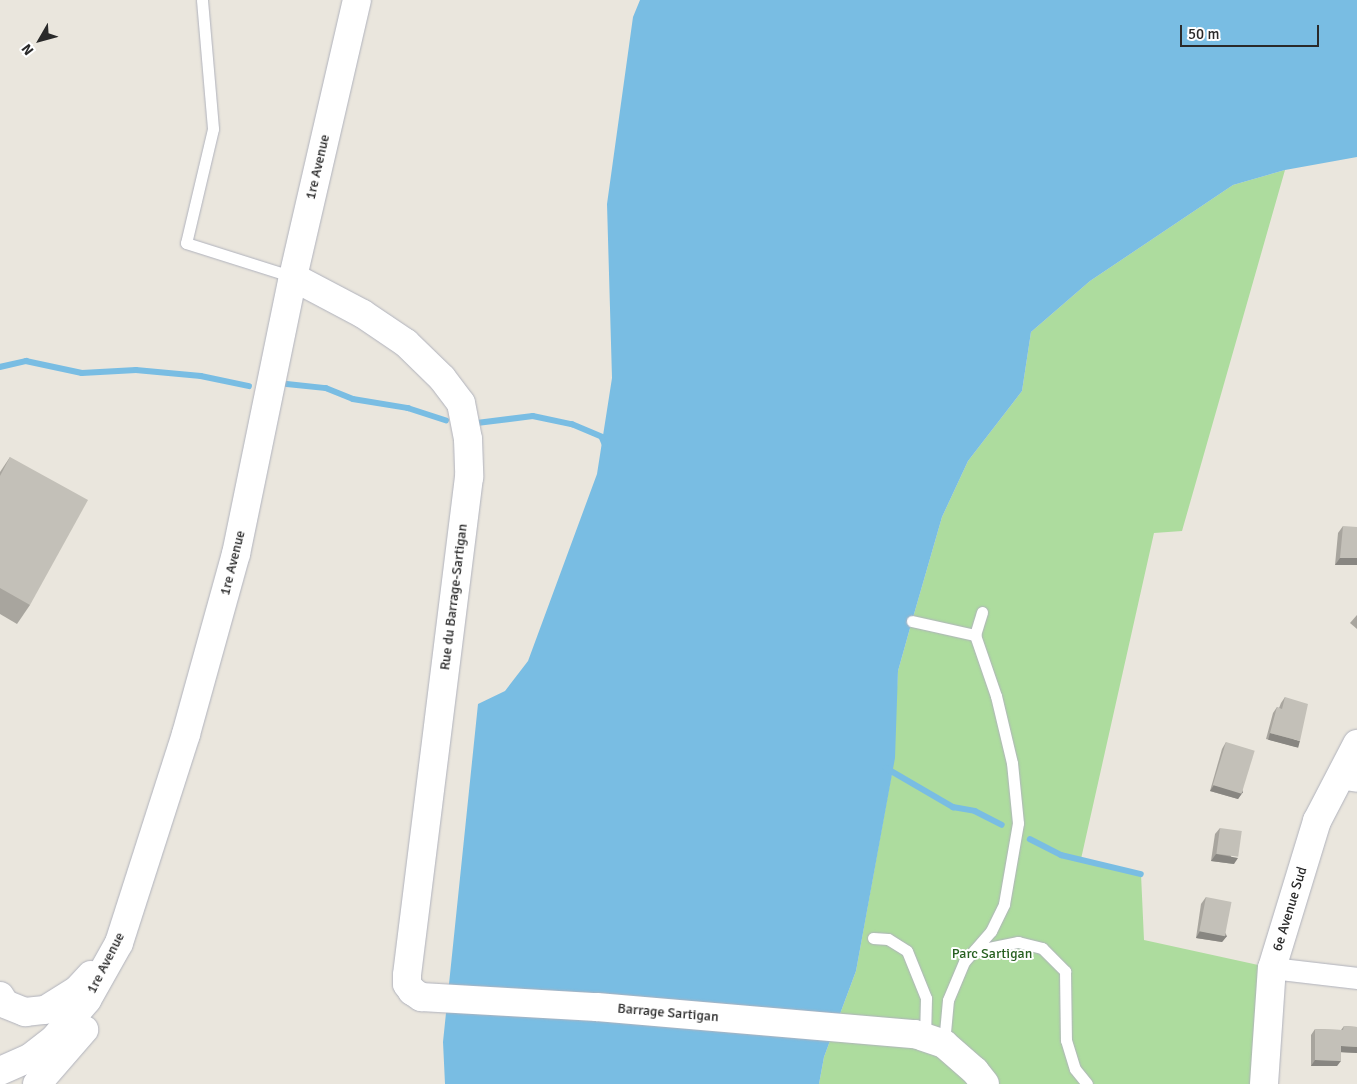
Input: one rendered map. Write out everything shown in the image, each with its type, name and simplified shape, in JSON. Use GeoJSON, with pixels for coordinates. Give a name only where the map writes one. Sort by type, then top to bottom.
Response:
{"type":"FeatureCollection","features":[{"type":"Feature","properties":{"kind":"main road","name":"1re Avenue"},"geometry":{"type":"LineString","coordinates":[[0,1071],[31,1058],[55,1038],[87,1000],[119,943],[186,734],[236,554],[293,277],[357,0]]}},
{"type":"Feature","properties":{"kind":"main road","name":"Rue du Barrage-Sartigan"},"geometry":{"type":"LineString","coordinates":[[293,277],[363,314],[406,343],[442,378],[461,403],[468,439],[469,477],[407,975],[407,984],[421,997]]}},
{"type":"Feature","properties":{"kind":"main road","name":"6e Avenue Sud"},"geometry":{"type":"LineString","coordinates":[[1264,1084],[1272,968],[1316,821],[1348,779],[1357,744]]}},
{"type":"Feature","properties":{"kind":"main road"},"geometry":{"type":"LineString","coordinates":[[0,996],[5,1004],[25,1012],[45,1010],[78,989],[119,943]]}},
{"type":"Feature","properties":{"kind":"main road"},"geometry":{"type":"LineString","coordinates":[[37,1084],[77,1040],[106,992],[119,943]]}},
{"type":"Feature","properties":{"kind":"main road","name":"Barrage Sartigan"},"geometry":{"type":"LineString","coordinates":[[421,997],[597,1007],[928,1039]]}},
{"type":"Feature","properties":{"kind":"main road"},"geometry":{"type":"LineString","coordinates":[[928,1039],[975,1071],[985,1084]]}},
{"type":"Feature","properties":{"kind":"street"},"geometry":{"type":"LineString","coordinates":[[1272,968],[1357,978]]}},
{"type":"Feature","properties":{"kind":"lane"},"geometry":{"type":"LineString","coordinates":[[202,0],[213,129],[186,244],[293,277]]}},
{"type":"Feature","properties":{"kind":"lane"},"geometry":{"type":"LineString","coordinates":[[928,1039],[948,1000],[964,962],[991,931],[1004,904],[1018,823],[1012,763],[996,696],[975,635],[982,612]]}},
{"type":"Feature","properties":{"kind":"lane"},"geometry":{"type":"LineString","coordinates":[[912,621],[975,635]]}},
{"type":"Feature","properties":{"kind":"lane"},"geometry":{"type":"LineString","coordinates":[[873,938],[888,939],[907,951],[926,998],[928,1039]]}},
{"type":"Feature","properties":{"kind":"lane"},"geometry":{"type":"LineString","coordinates":[[974,951],[1018,942],[1042,948],[1065,971],[1066,1040],[1075,1069],[1087,1084]]}},
{"type":"Feature","properties":{"kind":"green space","name":"Parc Sartigan"},"geometry":{"type":"Polygon","coordinates":[[[1285,170],[1182,531],[1154,533],[1081,859],[1141,874],[1144,940],[1272,968],[1264,1084],[819,1084],[824,1057],[856,971],[892,772],[898,671],[912,621],[942,517],[968,461],[1022,391],[1031,332],[1090,281],[1233,185],[1285,170]]]}},
{"type":"Feature","properties":{"kind":"water"},"geometry":{"type":"Polygon","coordinates":[[[640,0],[1357,0],[1357,157],[1285,170],[1233,185],[1090,281],[1031,332],[1022,391],[968,461],[942,517],[912,621],[898,671],[895,758],[856,971],[824,1057],[819,1084],[445,1084],[443,1042],[478,704],[505,691],[528,661],[597,474],[612,378],[607,204],[633,17],[640,0]]]}},
{"type":"Feature","properties":{"kind":"building"},"geometry":{"type":"Polygon","coordinates":[[[10,457],[88,500],[30,605],[0,588],[0,476],[10,457]]]}},
{"type":"Feature","properties":{"kind":"building"},"geometry":{"type":"Polygon","coordinates":[[[1343,526],[1357,527],[1357,558],[1340,558],[1343,526]]]}},
{"type":"Feature","properties":{"kind":"building"},"geometry":{"type":"Polygon","coordinates":[[[1285,697],[1308,704],[1300,741],[1270,733],[1277,707],[1282,709],[1285,697]]]}},
{"type":"Feature","properties":{"kind":"building"},"geometry":{"type":"Polygon","coordinates":[[[1226,742],[1255,751],[1242,794],[1213,785],[1226,742]]]}},
{"type":"Feature","properties":{"kind":"building"},"geometry":{"type":"Polygon","coordinates":[[[1220,828],[1242,831],[1238,857],[1216,854],[1220,828]]]}},
{"type":"Feature","properties":{"kind":"building"},"geometry":{"type":"Polygon","coordinates":[[[1206,897],[1232,902],[1225,936],[1199,931],[1206,897]]]}},
{"type":"Feature","properties":{"kind":"building"},"geometry":{"type":"Polygon","coordinates":[[[1344,1026],[1357,1027],[1357,1047],[1341,1046],[1341,1061],[1315,1060],[1315,1029],[1343,1030],[1344,1026]]]}},
{"type":"Feature","properties":{"kind":"waterway"},"geometry":{"type":"LineString","coordinates":[[0,367],[26,361],[82,373],[136,370],[201,376],[249,386]]}},
{"type":"Feature","properties":{"kind":"waterway"},"geometry":{"type":"LineString","coordinates":[[287,384],[326,388],[353,399],[408,408],[446,420]]}},
{"type":"Feature","properties":{"kind":"waterway"},"geometry":{"type":"LineString","coordinates":[[477,423],[533,416],[572,424],[602,437],[605,444]]}},
{"type":"Feature","properties":{"kind":"waterway"},"geometry":{"type":"LineString","coordinates":[[886,768],[953,807],[975,811],[1002,825]]}},
{"type":"Feature","properties":{"kind":"waterway"},"geometry":{"type":"LineString","coordinates":[[1030,839],[1061,855],[1141,874]]}}]}
